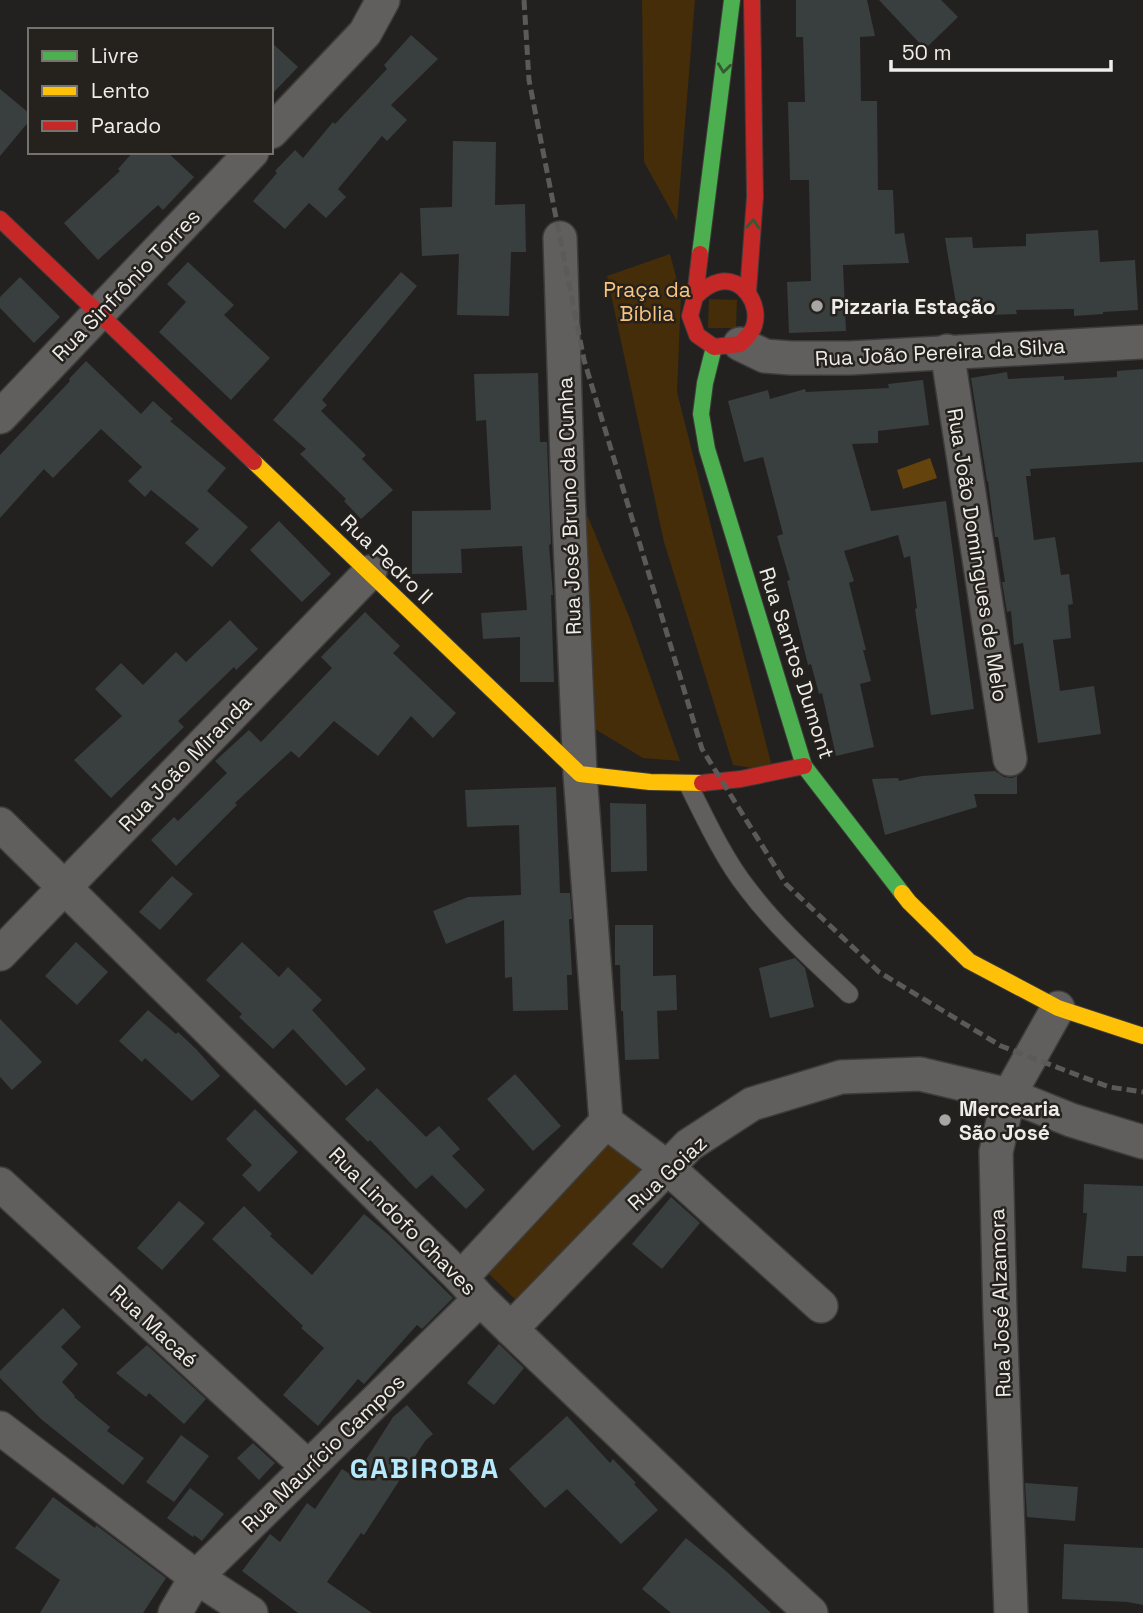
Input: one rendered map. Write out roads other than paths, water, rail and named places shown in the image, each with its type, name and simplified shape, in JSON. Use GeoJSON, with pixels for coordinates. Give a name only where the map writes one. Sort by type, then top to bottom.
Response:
{"type":"FeatureCollection","features":[{"type":"Feature","properties":{"kind":"main road"},"geometry":{"type":"LineString","coordinates":[[695,297],[706,286],[721,281],[736,283],[748,292],[757,310],[753,329],[727,345],[697,335],[690,316],[695,297],[732,0]]}},
{"type":"Feature","properties":{"kind":"main road"},"geometry":{"type":"LineString","coordinates":[[748,292],[755,197],[752,0]]}},
{"type":"Feature","properties":{"kind":"main road","name":"Rua Pedro II"},"geometry":{"type":"LineString","coordinates":[[0,219],[580,774]]}},
{"type":"Feature","properties":{"kind":"main road","name":"Rua Santos Dumont"},"geometry":{"type":"LineString","coordinates":[[727,345],[705,383],[701,414],[707,449],[804,766],[909,902],[969,961],[1058,1008],[1143,1036]]}},
{"type":"Feature","properties":{"kind":"main road"},"geometry":{"type":"LineString","coordinates":[[580,774],[641,783],[688,784],[722,782],[804,766]]}},
{"type":"Feature","properties":{"kind":"street"},"geometry":{"type":"LineString","coordinates":[[273,130],[365,33],[383,0]]}},
{"type":"Feature","properties":{"kind":"street","name":"Rua Sinfrônio Torres"},"geometry":{"type":"LineString","coordinates":[[0,418],[251,154]]}},
{"type":"Feature","properties":{"kind":"street","name":"Rua José Bruno da Cunha"},"geometry":{"type":"LineString","coordinates":[[560,239],[580,774],[606,1122]]}},
{"type":"Feature","properties":{"kind":"street","name":"Rua João Pereira da Silva"},"geometry":{"type":"LineString","coordinates":[[727,345],[765,356],[849,358],[1143,342]]}},
{"type":"Feature","properties":{"kind":"street","name":"Rua João Domingues de Melo"},"geometry":{"type":"LineString","coordinates":[[947,351],[1010,759]]}},
{"type":"Feature","properties":{"kind":"street","name":"Rua João Miranda"},"geometry":{"type":"LineString","coordinates":[[0,954],[369,572]]}},
{"type":"Feature","properties":{"kind":"street","name":"Rua Lindofo Chaves"},"geometry":{"type":"LineString","coordinates":[[0,824],[511,1329],[811,1613]]}},
{"type":"Feature","properties":{"kind":"street","name":"Rua José Alzamora"},"geometry":{"type":"LineString","coordinates":[[1011,1613],[996,1152],[1009,1095],[1058,1008]]}},
{"type":"Feature","properties":{"kind":"street","name":"Rua Goiaz"},"geometry":{"type":"LineString","coordinates":[[511,1329],[689,1145],[752,1104],[841,1077],[920,1074],[1009,1095],[1071,1120],[1143,1142]]}},
{"type":"Feature","properties":{"kind":"street"},"geometry":{"type":"LineString","coordinates":[[606,1122],[668,1168],[821,1306]]}},
{"type":"Feature","properties":{"kind":"street","name":"Rua Maurício Campos"},"geometry":{"type":"LineString","coordinates":[[175,1613],[195,1577],[308,1467],[471,1288],[606,1122]]}},
{"type":"Feature","properties":{"kind":"street","name":"Rua Macaé"},"geometry":{"type":"LineString","coordinates":[[0,1184],[308,1467]]}},
{"type":"Feature","properties":{"kind":"street"},"geometry":{"type":"LineString","coordinates":[[0,1428],[195,1577],[251,1613]]}},
{"type":"Feature","properties":{"kind":"lane"},"geometry":{"type":"LineString","coordinates":[[688,784],[745,886],[779,927],[849,994]]}},
{"type":"Feature","properties":{"kind":"railway"},"geometry":{"type":"LineString","coordinates":[[524,0],[529,80],[584,360],[702,749],[786,884],[879,972],[1001,1046],[1109,1087],[1143,1092]]}},
{"type":"Feature","properties":{"kind":"place","name":"Pizzaria Estação"},"geometry":{"type":"Point","coordinates":[817,306]}},
{"type":"Feature","properties":{"kind":"place","name":"Mercearia São José"},"geometry":{"type":"Point","coordinates":[945,1120]}},
{"type":"Feature","properties":{"kind":"district","name":"GABIROBA"},"geometry":{"type":"Point","coordinates":[425,1468]}},
{"type":"Feature","properties":{"kind":"park label","name":"Praça da Bíblia"},"geometry":{"type":"Point","coordinates":[647,301]}}]}
